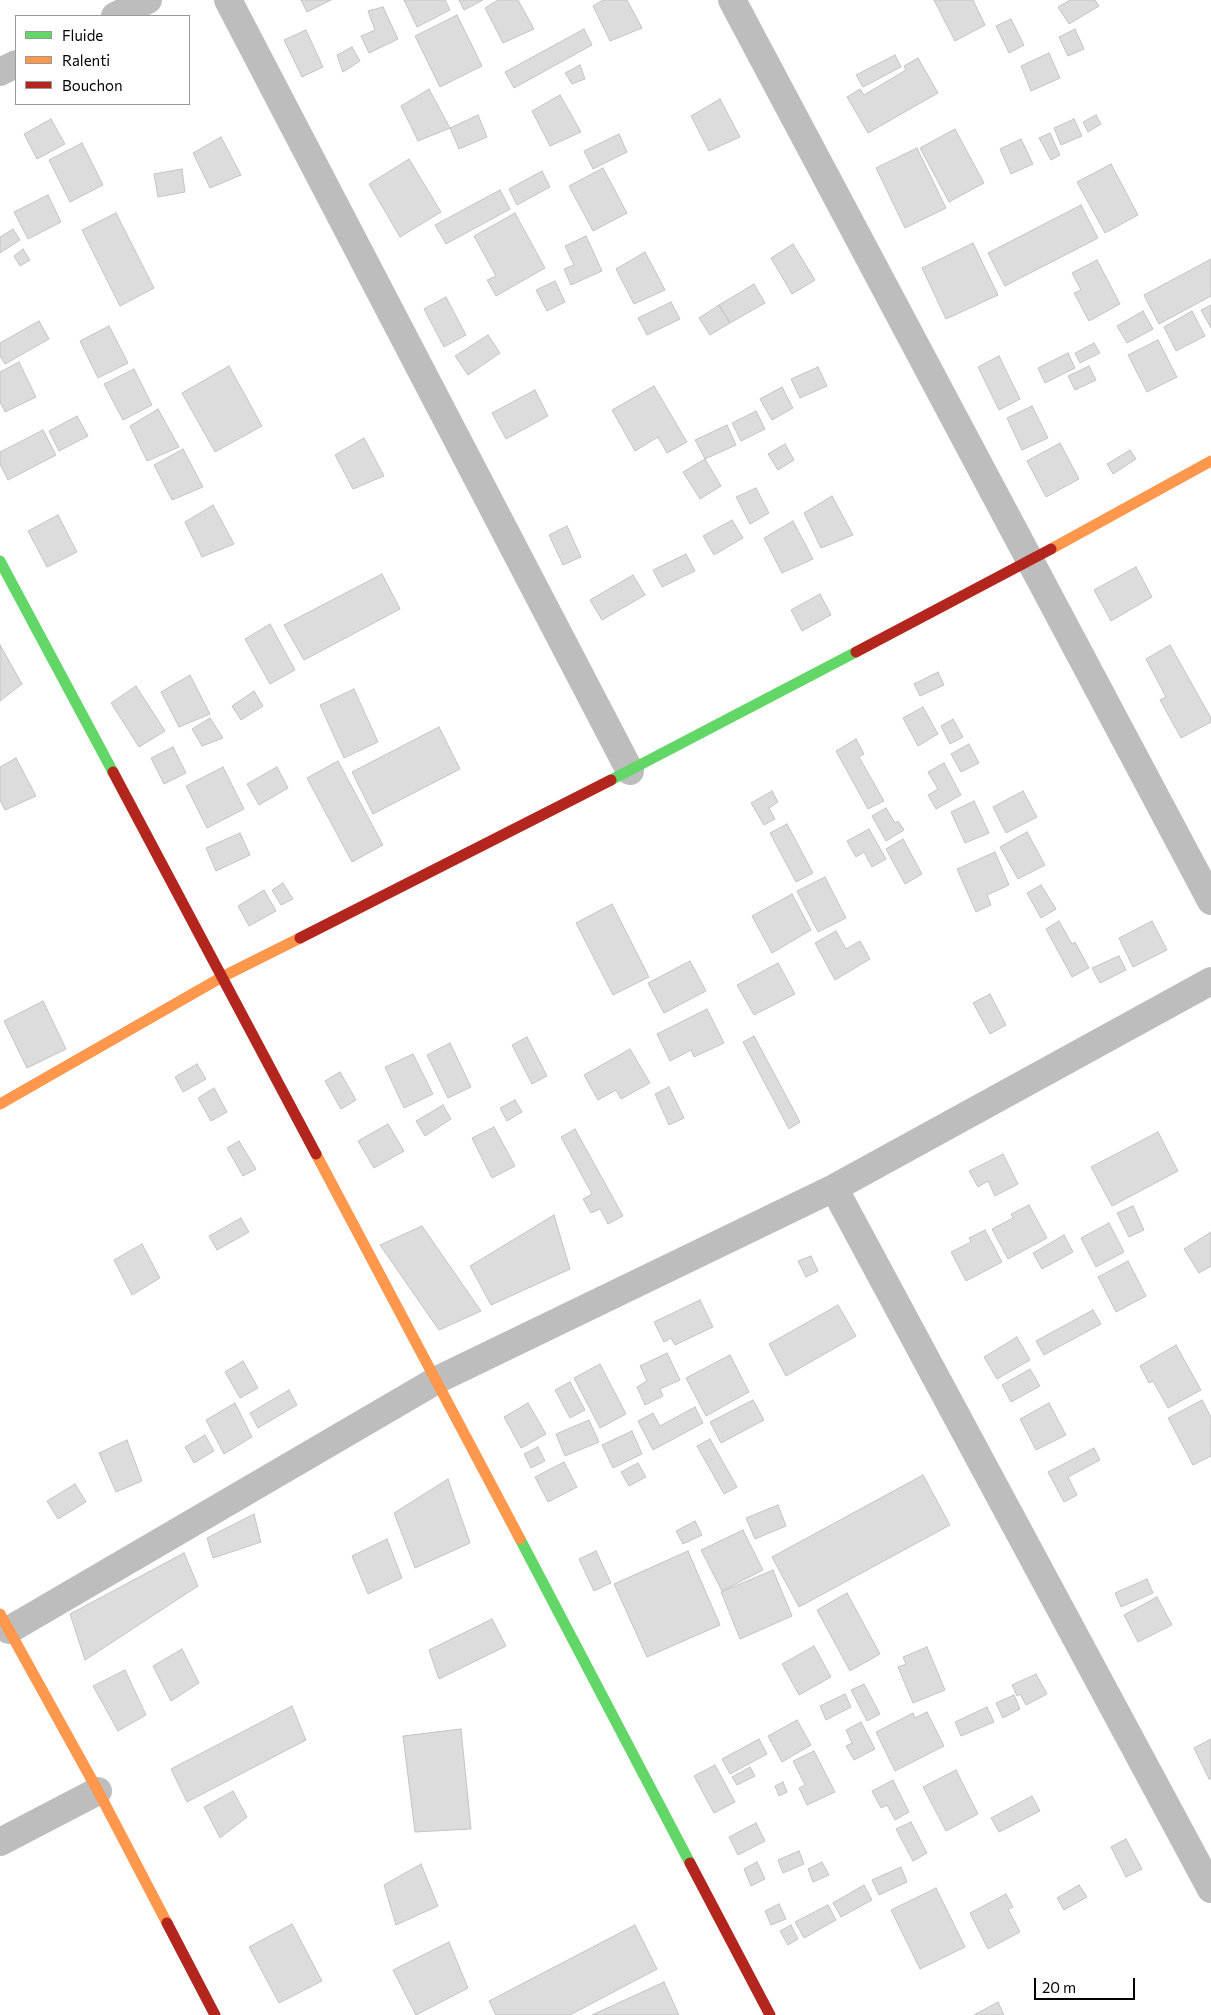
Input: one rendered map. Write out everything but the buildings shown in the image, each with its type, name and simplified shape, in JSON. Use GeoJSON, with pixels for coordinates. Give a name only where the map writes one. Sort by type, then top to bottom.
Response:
{"type":"FeatureCollection","features":[{"type":"Feature","properties":{"kind":"street"},"geometry":{"type":"LineString","coordinates":[[117,15],[148,0]]}},
{"type":"Feature","properties":{"kind":"street"},"geometry":{"type":"LineString","coordinates":[[228,0],[630,771]]}},
{"type":"Feature","properties":{"kind":"street"},"geometry":{"type":"LineString","coordinates":[[732,0],[1211,901]]}},
{"type":"Feature","properties":{"kind":"street"},"geometry":{"type":"LineString","coordinates":[[0,72],[15,64]]}},
{"type":"Feature","properties":{"kind":"street"},"geometry":{"type":"LineString","coordinates":[[0,1104],[222,977],[630,771],[1029,561],[1211,461]]}},
{"type":"Feature","properties":{"kind":"street"},"geometry":{"type":"LineString","coordinates":[[0,561],[437,1380],[770,2015]]}},
{"type":"Feature","properties":{"kind":"street"},"geometry":{"type":"LineString","coordinates":[[215,2015],[98,1791],[5,1622],[437,1380],[834,1188],[1211,981]]}},
{"type":"Feature","properties":{"kind":"street"},"geometry":{"type":"LineString","coordinates":[[834,1188],[1211,1889]]}},
{"type":"Feature","properties":{"kind":"street"},"geometry":{"type":"LineString","coordinates":[[0,1842],[98,1791]]}},
{"type":"Feature","properties":{"kind":"traffic: fast"},"geometry":{"type":"LineString","coordinates":[[0,561],[113,772]]}},
{"type":"Feature","properties":{"kind":"traffic: fast"},"geometry":{"type":"LineString","coordinates":[[611,780],[856,652]]}},
{"type":"Feature","properties":{"kind":"traffic: fast"},"geometry":{"type":"LineString","coordinates":[[520,1539],[690,1863]]}},
{"type":"Feature","properties":{"kind":"traffic: slow"},"geometry":{"type":"LineString","coordinates":[[1051,549],[1211,461]]}},
{"type":"Feature","properties":{"kind":"traffic: slow"},"geometry":{"type":"LineString","coordinates":[[0,1104],[222,977],[300,938]]}},
{"type":"Feature","properties":{"kind":"traffic: slow"},"geometry":{"type":"LineString","coordinates":[[316,1154],[520,1539]]}},
{"type":"Feature","properties":{"kind":"traffic: slow"},"geometry":{"type":"LineString","coordinates":[[0,1614],[98,1791],[167,1923]]}},
{"type":"Feature","properties":{"kind":"traffic: jam"},"geometry":{"type":"LineString","coordinates":[[856,652],[1051,549]]}},
{"type":"Feature","properties":{"kind":"traffic: jam"},"geometry":{"type":"LineString","coordinates":[[113,772],[316,1154]]}},
{"type":"Feature","properties":{"kind":"traffic: jam"},"geometry":{"type":"LineString","coordinates":[[300,938],[611,780]]}},
{"type":"Feature","properties":{"kind":"traffic: jam"},"geometry":{"type":"LineString","coordinates":[[690,1863],[770,2015]]}},
{"type":"Feature","properties":{"kind":"traffic: jam"},"geometry":{"type":"LineString","coordinates":[[167,1923],[215,2015]]}}]}
